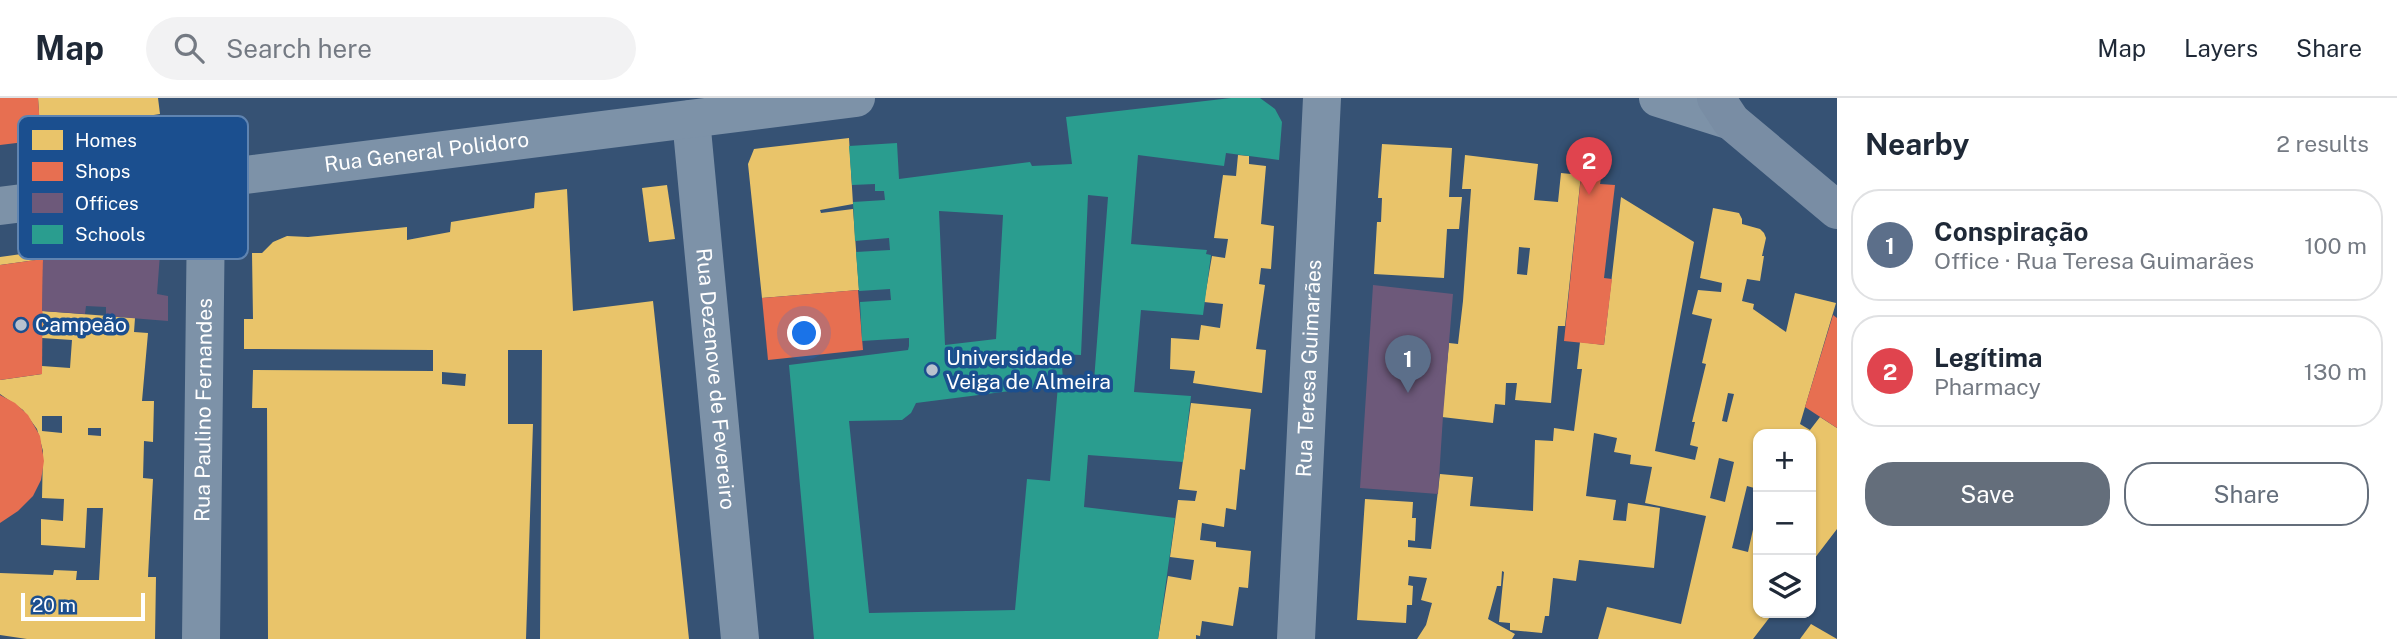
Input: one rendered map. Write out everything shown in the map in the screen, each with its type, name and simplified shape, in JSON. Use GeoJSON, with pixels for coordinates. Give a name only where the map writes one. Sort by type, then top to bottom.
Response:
{"type":"FeatureCollection","features":[{"type":"Feature","properties":{"kind":"main road"},"geometry":{"type":"LineString","coordinates":[[1724,109],[1837,210]]}},
{"type":"Feature","properties":{"kind":"street","name":"Rua General Polidoro"},"geometry":{"type":"LineString","coordinates":[[248,176],[856,98]]}},
{"type":"Feature","properties":{"kind":"street","name":"Rua Teresa Guimarães"},"geometry":{"type":"LineString","coordinates":[[1296,639],[1322,98]]}},
{"type":"Feature","properties":{"kind":"street"},"geometry":{"type":"LineString","coordinates":[[1658,98],[1724,109]]}},
{"type":"Feature","properties":{"kind":"street","name":"Rua Dezenove de Fevereiro"},"geometry":{"type":"LineString","coordinates":[[691,119],[740,639]]}},
{"type":"Feature","properties":{"kind":"street","name":"Rua General Polidoro"},"geometry":{"type":"LineString","coordinates":[[0,206],[18,204]]}},
{"type":"Feature","properties":{"kind":"street","name":"Rua Paulino Fernandes"},"geometry":{"type":"LineString","coordinates":[[201,639],[205,259]]}},
{"type":"Feature","properties":{"kind":"building: Homes"},"geometry":{"type":"Polygon","coordinates":[[[38,98],[158,98],[160,114],[147,116],[39,116],[38,98]]]}},
{"type":"Feature","properties":{"kind":"building: Homes"},"geometry":{"type":"Polygon","coordinates":[[[849,138],[853,204],[820,210],[821,213],[853,209],[859,290],[762,298],[748,164],[754,149],[849,138]]]}},
{"type":"Feature","properties":{"kind":"building: Homes"},"geometry":{"type":"Polygon","coordinates":[[[1382,144],[1452,148],[1449,197],[1462,197],[1459,229],[1447,229],[1444,278],[1374,274],[1377,222],[1381,222],[1382,198],[1378,198],[1382,144]]]}},
{"type":"Feature","properties":{"kind":"building: Homes"},"geometry":{"type":"Polygon","coordinates":[[[1238,155],[1249,156],[1249,164],[1266,166],[1261,224],[1274,226],[1271,269],[1261,268],[1259,284],[1265,285],[1256,349],[1266,350],[1262,393],[1193,383],[1195,371],[1170,369],[1171,338],[1199,340],[1201,325],[1220,328],[1223,304],[1204,302],[1212,256],[1225,258],[1228,239],[1214,238],[1223,175],[1236,176],[1238,155]]]}},
{"type":"Feature","properties":{"kind":"building: Homes"},"geometry":{"type":"Polygon","coordinates":[[[1465,155],[1538,164],[1534,200],[1558,202],[1561,173],[1581,175],[1565,326],[1558,326],[1551,403],[1515,400],[1517,383],[1506,383],[1505,405],[1495,404],[1493,423],[1442,417],[1449,343],[1458,344],[1463,301],[1471,189],[1462,189],[1465,155]],[[1519,247],[1517,274],[1527,275],[1530,248],[1519,247]]]}},
{"type":"Feature","properties":{"kind":"building: Homes"},"geometry":{"type":"Polygon","coordinates":[[[667,185],[675,239],[649,242],[642,188],[667,185]]]}},
{"type":"Feature","properties":{"kind":"building: Homes"},"geometry":{"type":"Polygon","coordinates":[[[567,189],[573,311],[653,301],[689,639],[540,639],[542,350],[508,350],[508,424],[533,424],[526,639],[268,639],[267,408],[252,408],[253,370],[433,371],[433,350],[244,349],[244,319],[253,319],[252,253],[262,253],[273,242],[287,236],[308,237],[407,227],[407,240],[450,232],[451,222],[534,208],[535,193],[567,189]],[[442,372],[442,384],[465,386],[466,374],[442,372]]]}},
{"type":"Feature","properties":{"kind":"building: Homes"},"geometry":{"type":"Polygon","coordinates":[[[1621,197],[1694,242],[1655,451],[1695,460],[1698,447],[1690,445],[1695,422],[1692,422],[1706,364],[1702,363],[1712,319],[1692,314],[1698,290],[1721,292],[1722,283],[1700,278],[1713,208],[1739,213],[1742,224],[1760,229],[1766,238],[1760,281],[1747,279],[1742,301],[1754,304],[1753,309],[1786,332],[1795,293],[1836,303],[1800,424],[1808,429],[1753,429],[1753,488],[1747,486],[1732,548],[1748,552],[1753,530],[1753,618],[1769,618],[1753,639],[1598,639],[1607,607],[1681,624],[1706,516],[1645,503],[1652,467],[1630,464],[1631,455],[1614,452],[1617,438],[1594,433],[1586,496],[1616,500],[1613,520],[1626,521],[1628,503],[1660,508],[1654,568],[1579,560],[1576,581],[1553,578],[1549,616],[1545,616],[1542,633],[1510,630],[1510,623],[1499,622],[1502,571],[1501,586],[1497,586],[1488,619],[1515,634],[1512,639],[1417,639],[1426,625],[1432,603],[1421,600],[1427,578],[1409,576],[1408,585],[1413,586],[1412,605],[1407,605],[1406,623],[1357,620],[1365,499],[1413,502],[1412,518],[1416,518],[1415,541],[1408,540],[1408,547],[1431,549],[1440,474],[1473,477],[1470,506],[1533,511],[1535,440],[1553,441],[1554,428],[1574,431],[1582,369],[1577,369],[1580,342],[1604,345],[1621,197]],[[1728,393],[1722,421],[1727,422],[1734,394],[1728,393]],[[1719,458],[1710,498],[1725,502],[1734,462],[1719,458]]]}},
{"type":"Feature","properties":{"kind":"building: Homes"},"geometry":{"type":"Polygon","coordinates":[[[18,254],[18,259],[43,259],[0,265],[0,257],[18,254]]]}},
{"type":"Feature","properties":{"kind":"building: Homes"},"geometry":{"type":"Polygon","coordinates":[[[42,311],[135,318],[134,332],[148,333],[142,401],[154,401],[153,442],[144,441],[143,478],[153,479],[148,577],[156,577],[155,639],[27,639],[0,635],[0,573],[53,575],[54,570],[77,571],[76,580],[99,580],[103,508],[87,508],[85,548],[41,545],[41,519],[63,521],[64,499],[42,498],[43,451],[37,429],[23,410],[0,394],[0,380],[42,374],[42,366],[70,368],[72,340],[42,338],[42,311]],[[42,416],[42,431],[62,433],[62,416],[42,416]],[[88,428],[88,435],[101,436],[101,428],[88,428]]]}},
{"type":"Feature","properties":{"kind":"building: Homes"},"geometry":{"type":"Polygon","coordinates":[[[1191,403],[1251,409],[1245,470],[1240,469],[1236,510],[1226,508],[1224,527],[1202,523],[1200,540],[1216,542],[1216,547],[1251,551],[1248,588],[1239,587],[1233,626],[1202,621],[1200,636],[1196,635],[1196,639],[1158,639],[1168,576],[1191,580],[1194,560],[1170,557],[1178,500],[1195,501],[1197,491],[1179,489],[1191,403]]]}},
{"type":"Feature","properties":{"kind":"building: Homes"},"geometry":{"type":"Polygon","coordinates":[[[1820,417],[1837,428],[1837,529],[1816,556],[1816,429],[1811,429],[1820,417]]]}},
{"type":"Feature","properties":{"kind":"building: Homes"},"geometry":{"type":"Polygon","coordinates":[[[1811,624],[1837,639],[1800,639],[1811,624]]]}},
{"type":"Feature","properties":{"kind":"building: Shops"},"geometry":{"type":"Polygon","coordinates":[[[0,98],[38,98],[39,116],[18,116],[18,143],[0,145],[0,98]]]}},
{"type":"Feature","properties":{"kind":"building: Shops"},"geometry":{"type":"Polygon","coordinates":[[[1581,176],[1601,178],[1600,184],[1615,185],[1604,278],[1612,279],[1604,345],[1564,341],[1581,176]]]}},
{"type":"Feature","properties":{"kind":"building: Shops","name":"Campeão"},"geometry":{"type":"Polygon","coordinates":[[[43,259],[42,374],[0,380],[0,265],[43,259]]]}},
{"type":"Feature","properties":{"kind":"building: Shops"},"geometry":{"type":"Polygon","coordinates":[[[858,290],[863,350],[768,360],[762,298],[858,290]]]}},
{"type":"Feature","properties":{"kind":"building: Shops"},"geometry":{"type":"Polygon","coordinates":[[[1833,315],[1837,318],[1837,428],[1805,407],[1833,315]]]}},
{"type":"Feature","properties":{"kind":"building: Shops"},"geometry":{"type":"Polygon","coordinates":[[[0,395],[15,403],[28,415],[40,436],[44,461],[41,480],[33,496],[18,511],[0,523],[0,395]]]}},
{"type":"Feature","properties":{"kind":"building: Offices"},"geometry":{"type":"Polygon","coordinates":[[[43,259],[160,259],[157,294],[168,296],[168,321],[106,316],[106,307],[86,306],[85,314],[42,311],[43,259]]]}},
{"type":"Feature","properties":{"kind":"building: Offices"},"geometry":{"type":"Polygon","coordinates":[[[1373,285],[1453,294],[1438,494],[1360,488],[1373,285]]]}},
{"type":"Feature","properties":{"kind":"building: Schools"},"geometry":{"type":"Polygon","coordinates":[[[1231,98],[1260,98],[1275,109],[1282,122],[1279,160],[1226,153],[1224,166],[1138,155],[1131,244],[1207,250],[1206,254],[1211,255],[1203,315],[1141,310],[1134,392],[1191,396],[1183,462],[1088,455],[1084,507],[1175,518],[1158,639],[814,639],[789,365],[908,350],[909,346],[909,338],[862,341],[860,302],[891,300],[890,289],[859,291],[856,252],[890,250],[889,238],[855,241],[853,202],[885,200],[884,191],[875,191],[875,184],[852,185],[849,146],[897,143],[899,179],[1030,162],[1032,166],[1072,164],[1066,117],[1231,98]],[[1088,195],[1081,355],[1061,354],[1063,379],[1094,381],[1108,197],[1088,195]],[[939,211],[945,345],[996,339],[1003,215],[939,211]],[[1058,385],[916,403],[911,413],[902,420],[849,421],[869,613],[1015,610],[1027,479],[1050,481],[1058,385]]]}},
{"type":"Feature","properties":{"kind":"place","name":"Legítima"},"geometry":{"type":"Point","coordinates":[1589,195]}},
{"type":"Feature","properties":{"kind":"place","name":"Campeão"},"geometry":{"type":"Point","coordinates":[21,325]}},
{"type":"Feature","properties":{"kind":"place","name":"Universidade Veiga de Almeira"},"geometry":{"type":"Point","coordinates":[932,370]}},
{"type":"Feature","properties":{"kind":"place","name":"Conspiração"},"geometry":{"type":"Point","coordinates":[1408,393]}}]}
